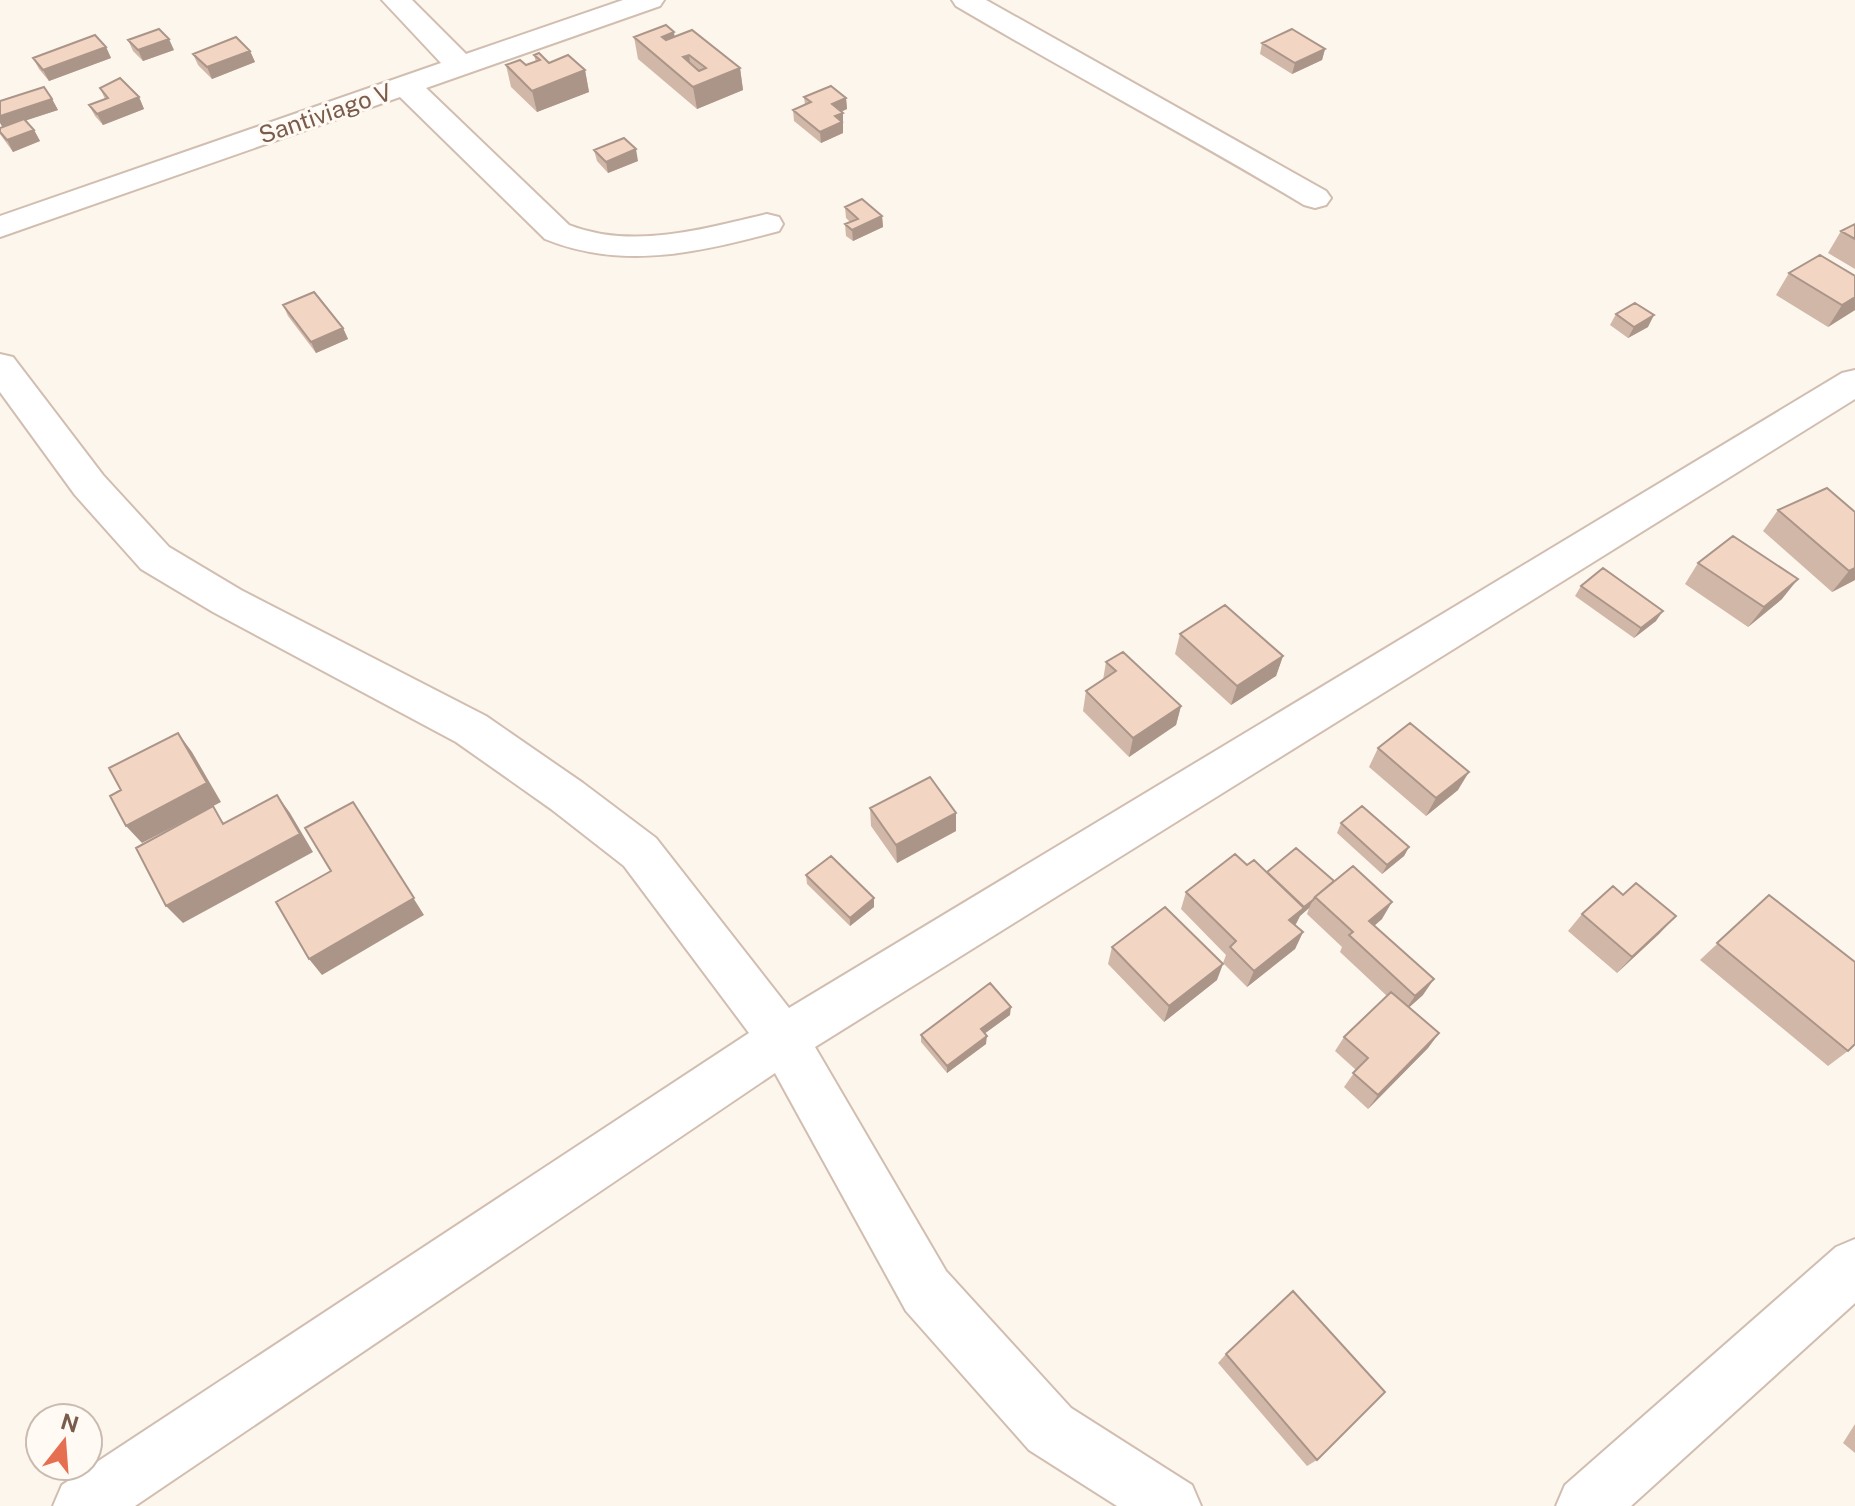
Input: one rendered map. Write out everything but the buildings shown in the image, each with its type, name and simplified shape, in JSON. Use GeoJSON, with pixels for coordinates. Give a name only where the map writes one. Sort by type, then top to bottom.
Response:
{"type":"FeatureCollection","features":[{"type":"Feature","properties":{"kind":"street"},"geometry":{"type":"LineString","coordinates":[[396,0],[461,66]]}},
{"type":"Feature","properties":{"kind":"street","name":"Santiviago V"},"geometry":{"type":"LineString","coordinates":[[0,227],[650,0]]}},
{"type":"Feature","properties":{"kind":"street"},"geometry":{"type":"LineString","coordinates":[[966,0],[1315,198]]}},
{"type":"Feature","properties":{"kind":"street"},"geometry":{"type":"LineString","coordinates":[[405,85],[557,232],[572,240],[627,248],[767,224]]}},
{"type":"Feature","properties":{"kind":"street"},"geometry":{"type":"LineString","coordinates":[[0,366],[89,485],[155,558],[227,601],[471,729],[640,852],[783,1039],[926,1291],[1050,1429],[1171,1506]]}},
{"type":"Feature","properties":{"kind":"street"},"geometry":{"type":"LineString","coordinates":[[83,1506],[783,1039],[1855,382]]}},
{"type":"Feature","properties":{"kind":"street"},"geometry":{"type":"LineString","coordinates":[[1586,1506],[1855,1266]]}}]}
